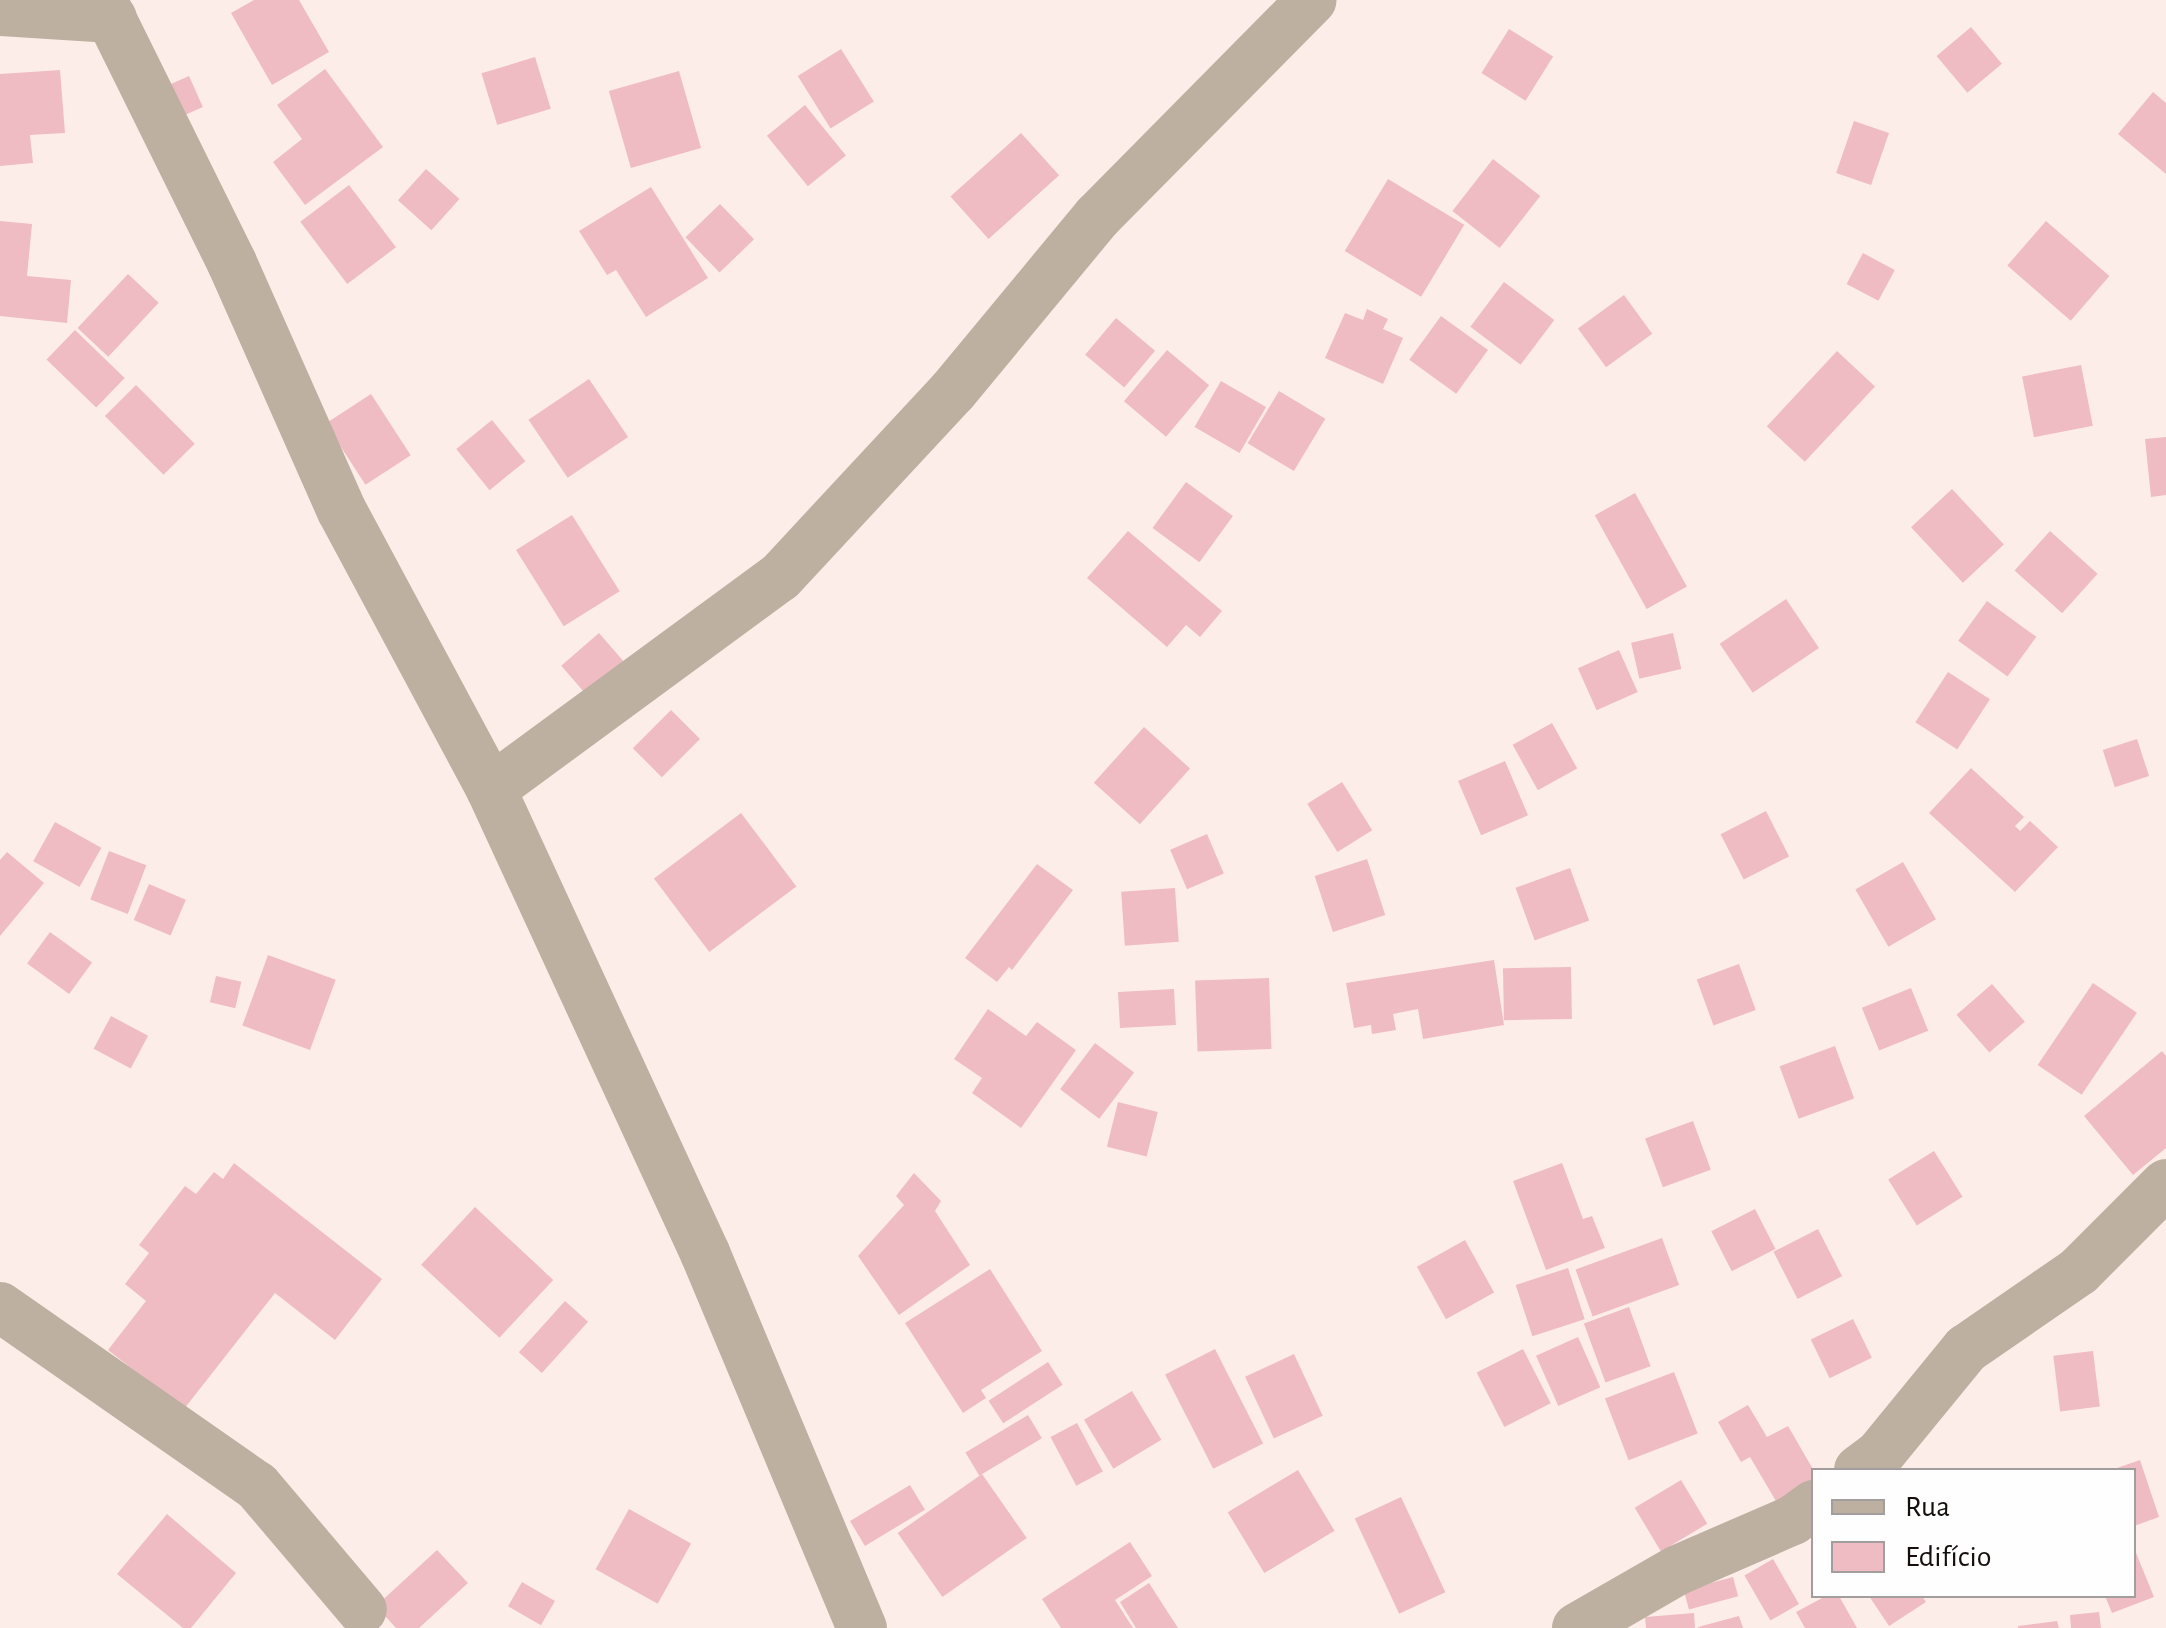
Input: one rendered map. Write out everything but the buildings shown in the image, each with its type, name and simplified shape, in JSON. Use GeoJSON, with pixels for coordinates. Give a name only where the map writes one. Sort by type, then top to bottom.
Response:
{"type":"FeatureCollection","features":[{"type":"Feature","properties":{"kind":"street"},"geometry":{"type":"LineString","coordinates":[[491,789],[780,577],[953,391],[1097,217],[1312,0]]}},
{"type":"Feature","properties":{"kind":"street"},"geometry":{"type":"LineString","coordinates":[[0,11],[107,9],[232,263],[342,511],[491,789],[705,1253],[862,1628]]}},
{"type":"Feature","properties":{"kind":"street"},"geometry":{"type":"LineString","coordinates":[[1862,1468],[1880,1454],[1966,1349],[2078,1270],[2166,1184]]}},
{"type":"Feature","properties":{"kind":"street"},"geometry":{"type":"LineString","coordinates":[[0,1307],[257,1486],[362,1610]]}},
{"type":"Feature","properties":{"kind":"street"},"geometry":{"type":"LineString","coordinates":[[1577,1628],[1678,1570],[1793,1520],[1811,1506]]}}]}
